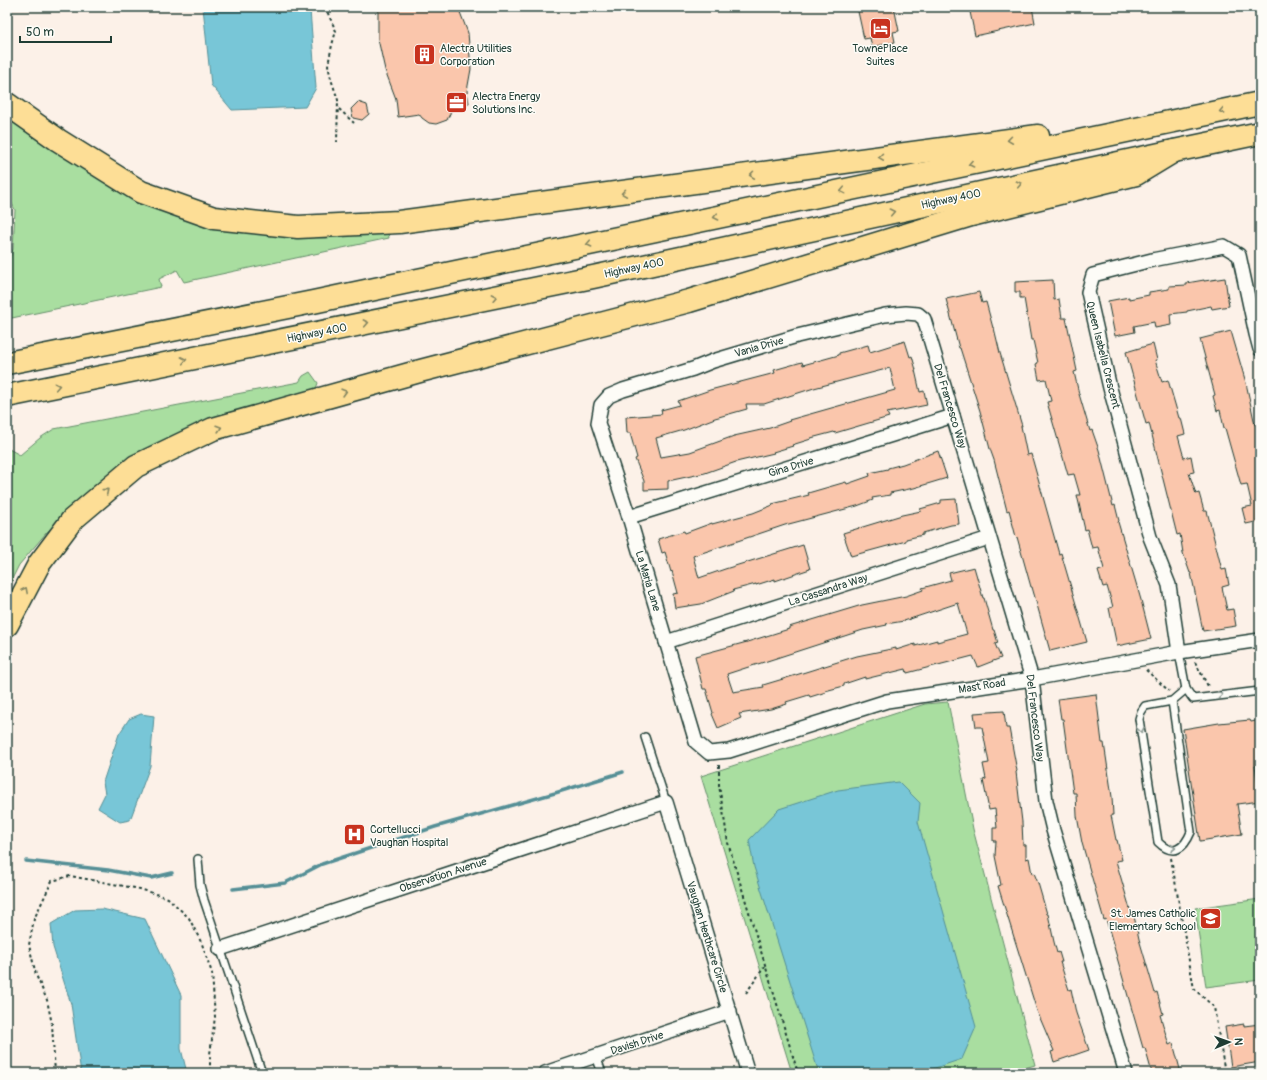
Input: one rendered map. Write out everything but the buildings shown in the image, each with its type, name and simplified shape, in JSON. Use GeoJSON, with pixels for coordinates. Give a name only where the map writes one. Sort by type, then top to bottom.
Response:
{"type":"FeatureCollection","features":[{"type":"Feature","properties":{"kind":"highway"},"geometry":{"type":"LineString","coordinates":[[7,364],[313,302],[1260,103]]}},
{"type":"Feature","properties":{"kind":"highway"},"geometry":{"type":"LineString","coordinates":[[7,104],[58,140],[141,192],[214,218],[298,226],[398,222],[1079,130],[1118,132]]}},
{"type":"Feature","properties":{"kind":"highway","name":"Highway 400"},"geometry":{"type":"LineString","coordinates":[[11,397],[593,277],[1260,133]]}},
{"type":"Feature","properties":{"kind":"highway"},"geometry":{"type":"LineString","coordinates":[[7,625],[39,564],[72,520],[136,466],[214,429],[428,369],[689,300],[971,215],[1136,174],[1174,151]]}},
{"type":"Feature","properties":{"kind":"street","name":"Queen Isabella Crescent"},"geometry":{"type":"LineString","coordinates":[[1184,651],[1169,586],[1150,536],[1110,388],[1088,292],[1093,275],[1152,260],[1224,246],[1239,255],[1260,349]]}},
{"type":"Feature","properties":{"kind":"street","name":"Vania Drive"},"geometry":{"type":"LineString","coordinates":[[601,405],[609,396],[623,390],[693,369],[713,360],[797,336],[885,315],[906,313],[918,314],[924,319]]}},
{"type":"Feature","properties":{"kind":"street","name":"Del Francesco Way"},"geometry":{"type":"LineString","coordinates":[[924,319],[1032,679],[1046,801],[1055,838],[1126,1073]]}},
{"type":"Feature","properties":{"kind":"street","name":"La Maria Lane"},"geometry":{"type":"LineString","coordinates":[[601,405],[598,423],[629,517],[696,742],[714,752]]}},
{"type":"Feature","properties":{"kind":"street","name":"Gina Drive"},"geometry":{"type":"LineString","coordinates":[[629,517],[953,416]]}},
{"type":"Feature","properties":{"kind":"street","name":"La Cassandra Way"},"geometry":{"type":"LineString","coordinates":[[666,642],[989,538]]}},
{"type":"Feature","properties":{"kind":"street","name":"Mast Road"},"geometry":{"type":"LineString","coordinates":[[714,752],[729,751],[887,701],[1032,679],[1184,651],[1260,640]]}},
{"type":"Feature","properties":{"kind":"street","name":"Observation Avenue"},"geometry":{"type":"LineString","coordinates":[[220,949],[666,802]]}},
{"type":"Feature","properties":{"kind":"street","name":"Vaughan Heathcare Circle"},"geometry":{"type":"LineString","coordinates":[[666,802],[748,1073]]}},
{"type":"Feature","properties":{"kind":"street","name":"Davish Drive"},"geometry":{"type":"LineString","coordinates":[[545,1073],[730,1012]]}},
{"type":"Feature","properties":{"kind":"lane"},"geometry":{"type":"LineString","coordinates":[[1184,651],[1186,689],[1193,699],[1260,691]]}},
{"type":"Feature","properties":{"kind":"lane"},"geometry":{"type":"LineString","coordinates":[[1174,699],[1190,832],[1187,841],[1181,848],[1168,849],[1158,842],[1139,719],[1141,712],[1146,706],[1174,699],[1186,689]]}},
{"type":"Feature","properties":{"kind":"lane"},"geometry":{"type":"LineString","coordinates":[[645,737],[666,802]]}},
{"type":"Feature","properties":{"kind":"lane"},"geometry":{"type":"LineString","coordinates":[[198,859],[200,885],[262,1073]]}},
{"type":"Feature","properties":{"kind":"lane"},"geometry":{"type":"LineString","coordinates":[[596,1056],[602,1073]]}},
{"type":"Feature","properties":{"kind":"path"},"geometry":{"type":"LineString","coordinates":[[325,7],[336,31],[328,65],[338,100],[338,142]]}},
{"type":"Feature","properties":{"kind":"path"},"geometry":{"type":"LineString","coordinates":[[338,108],[354,123]]}},
{"type":"Feature","properties":{"kind":"path"},"geometry":{"type":"LineString","coordinates":[[1184,651],[1213,696]]}},
{"type":"Feature","properties":{"kind":"path"},"geometry":{"type":"LineString","coordinates":[[1134,660],[1174,699]]}},
{"type":"Feature","properties":{"kind":"path"},"geometry":{"type":"LineString","coordinates":[[714,752],[728,843],[798,1073]]}},
{"type":"Feature","properties":{"kind":"path"},"geometry":{"type":"LineString","coordinates":[[1168,849],[1194,989],[1214,1007],[1226,1073]]}},
{"type":"Feature","properties":{"kind":"path"},"geometry":{"type":"LineString","coordinates":[[55,1073],[52,1024],[47,1000],[36,975],[29,945],[34,919],[52,881],[70,876],[140,888],[168,898],[189,918],[202,944],[212,973],[215,1017],[210,1054],[210,1073]]}},
{"type":"Feature","properties":{"kind":"path"},"geometry":{"type":"LineString","coordinates":[[746,993],[765,966]]}},
{"type":"Feature","properties":{"kind":"green space"},"geometry":{"type":"Polygon","coordinates":[[[7,115],[83,166],[286,236],[326,238],[388,232],[389,238],[184,282],[177,270],[159,279],[161,287],[7,319],[7,267],[13,249],[15,210],[7,193],[7,115]]]}},
{"type":"Feature","properties":{"kind":"green space"},"geometry":{"type":"Polygon","coordinates":[[[310,372],[318,383],[315,391],[85,496],[47,532],[19,565],[7,589],[7,448],[20,455],[40,438],[54,429],[299,382],[303,376],[310,372]]]}},
{"type":"Feature","properties":{"kind":"green space"},"geometry":{"type":"Polygon","coordinates":[[[948,702],[973,829],[1035,1065],[1008,1073],[792,1073],[701,776],[925,704],[948,702]]]}},
{"type":"Feature","properties":{"kind":"green space"},"geometry":{"type":"Polygon","coordinates":[[[1260,899],[1260,980],[1206,987],[1195,908],[1260,899]]]}},
{"type":"Feature","properties":{"kind":"water"},"geometry":{"type":"Polygon","coordinates":[[[203,7],[308,7],[310,10],[316,88],[305,107],[232,110],[211,85],[203,7]]]}},
{"type":"Feature","properties":{"kind":"water"},"geometry":{"type":"Polygon","coordinates":[[[141,714],[154,716],[150,766],[130,820],[120,822],[98,808],[105,794],[103,782],[119,734],[129,719],[141,714]]]}},
{"type":"Feature","properties":{"kind":"water"},"geometry":{"type":"Polygon","coordinates":[[[899,782],[920,803],[918,822],[976,1027],[962,1059],[920,1073],[824,1073],[817,1067],[754,867],[749,840],[779,809],[838,790],[899,782]]]}},
{"type":"Feature","properties":{"kind":"water"},"geometry":{"type":"Polygon","coordinates":[[[102,909],[145,919],[181,995],[181,1049],[187,1073],[81,1073],[71,1004],[53,947],[51,924],[75,910],[102,909]]]}},
{"type":"Feature","properties":{"kind":"waterway"},"geometry":{"type":"LineString","coordinates":[[233,889],[285,883],[322,864],[435,827],[623,772]]}},
{"type":"Feature","properties":{"kind":"waterway"},"geometry":{"type":"LineString","coordinates":[[26,861],[108,870],[151,878],[172,873]]}},
{"type":"Feature","properties":{"kind":"place","name":"TownePlace Suites"},"geometry":{"type":"Point","coordinates":[880,28]}},
{"type":"Feature","properties":{"kind":"place","name":"Alectra Utilities Corporation"},"geometry":{"type":"Point","coordinates":[425,54]}},
{"type":"Feature","properties":{"kind":"place","name":"Alectra Energy Solutions Inc."},"geometry":{"type":"Point","coordinates":[457,102]}},
{"type":"Feature","properties":{"kind":"place","name":"Cortellucci Vaughan Hospital"},"geometry":{"type":"Point","coordinates":[355,835]}},
{"type":"Feature","properties":{"kind":"place","name":"St. James Catholic Elementary School"},"geometry":{"type":"Point","coordinates":[1211,919]}}]}
